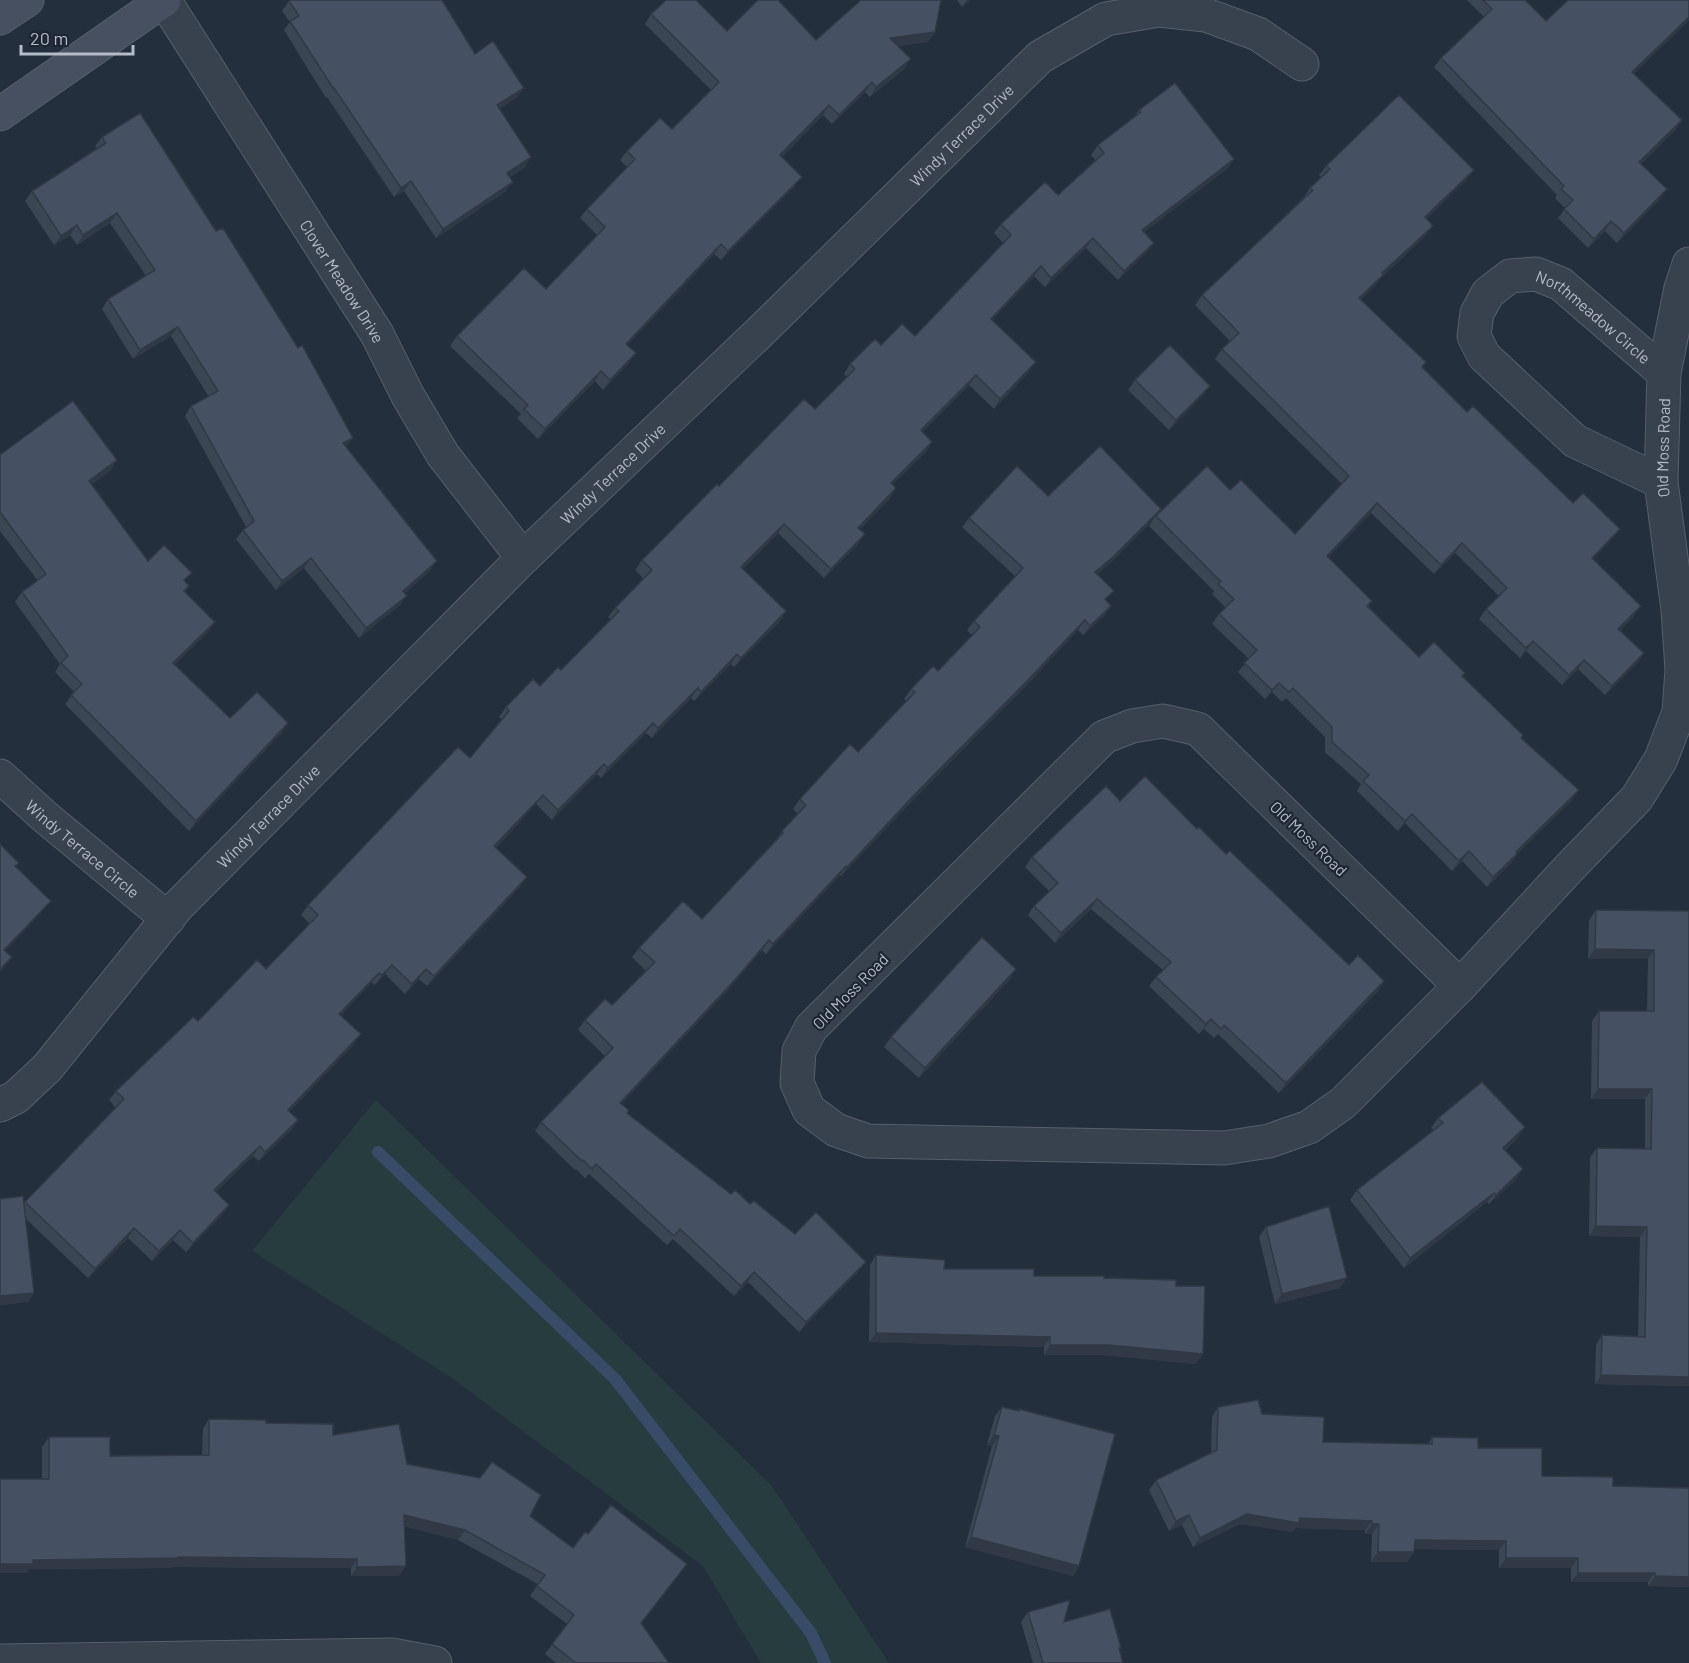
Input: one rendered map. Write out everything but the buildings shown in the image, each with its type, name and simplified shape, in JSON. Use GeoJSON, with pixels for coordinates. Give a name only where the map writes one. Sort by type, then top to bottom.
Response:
{"type":"FeatureCollection","features":[{"type":"Feature","properties":{"kind":"main road"},"geometry":{"type":"LineString","coordinates":[[0,18],[27,0]]}},
{"type":"Feature","properties":{"kind":"main road"},"geometry":{"type":"LineString","coordinates":[[0,114],[164,0]]}},
{"type":"Feature","properties":{"kind":"street","name":"Clover Meadow Drive"},"geometry":{"type":"LineString","coordinates":[[164,0],[377,334],[408,396],[443,455],[523,558]]}},
{"type":"Feature","properties":{"kind":"street","name":"Windy Terrace Drive"},"geometry":{"type":"LineString","coordinates":[[0,1105],[16,1097],[47,1068],[194,890],[523,558],[761,331],[1040,57],[1107,19],[1159,10],[1206,15],[1258,34],[1302,64]]}},
{"type":"Feature","properties":{"kind":"street","name":"Old Moss Road"},"geometry":{"type":"LineString","coordinates":[[1460,986],[1198,729],[1163,721],[1132,726],[1104,737],[811,1028],[799,1051],[796,1083],[809,1110],[836,1130],[868,1141],[1224,1148],[1269,1141],[1309,1127],[1343,1103],[1460,986],[1572,865],[1638,798],[1684,715],[1678,610],[1661,482],[1664,373],[1681,288],[1689,264]]}},
{"type":"Feature","properties":{"kind":"street","name":"Northmeadow Circle"},"geometry":{"type":"LineString","coordinates":[[1661,482],[1575,441],[1484,356],[1474,336],[1477,313],[1488,293],[1509,276],[1536,274],[1561,284],[1664,373]]}},
{"type":"Feature","properties":{"kind":"street","name":"Windy Terrace Circle"},"geometry":{"type":"LineString","coordinates":[[0,776],[44,816],[168,919]]}},
{"type":"Feature","properties":{"kind":"street"},"geometry":{"type":"LineString","coordinates":[[0,1660],[393,1655],[435,1663]]}},
{"type":"Feature","properties":{"kind":"green space"},"geometry":{"type":"Polygon","coordinates":[[[376,1100],[772,1486],[889,1663],[761,1663],[703,1566],[452,1378],[252,1251],[376,1100]]]}},
{"type":"Feature","properties":{"kind":"waterway"},"geometry":{"type":"LineString","coordinates":[[378,1152],[615,1379],[811,1633],[825,1663]]}}]}
